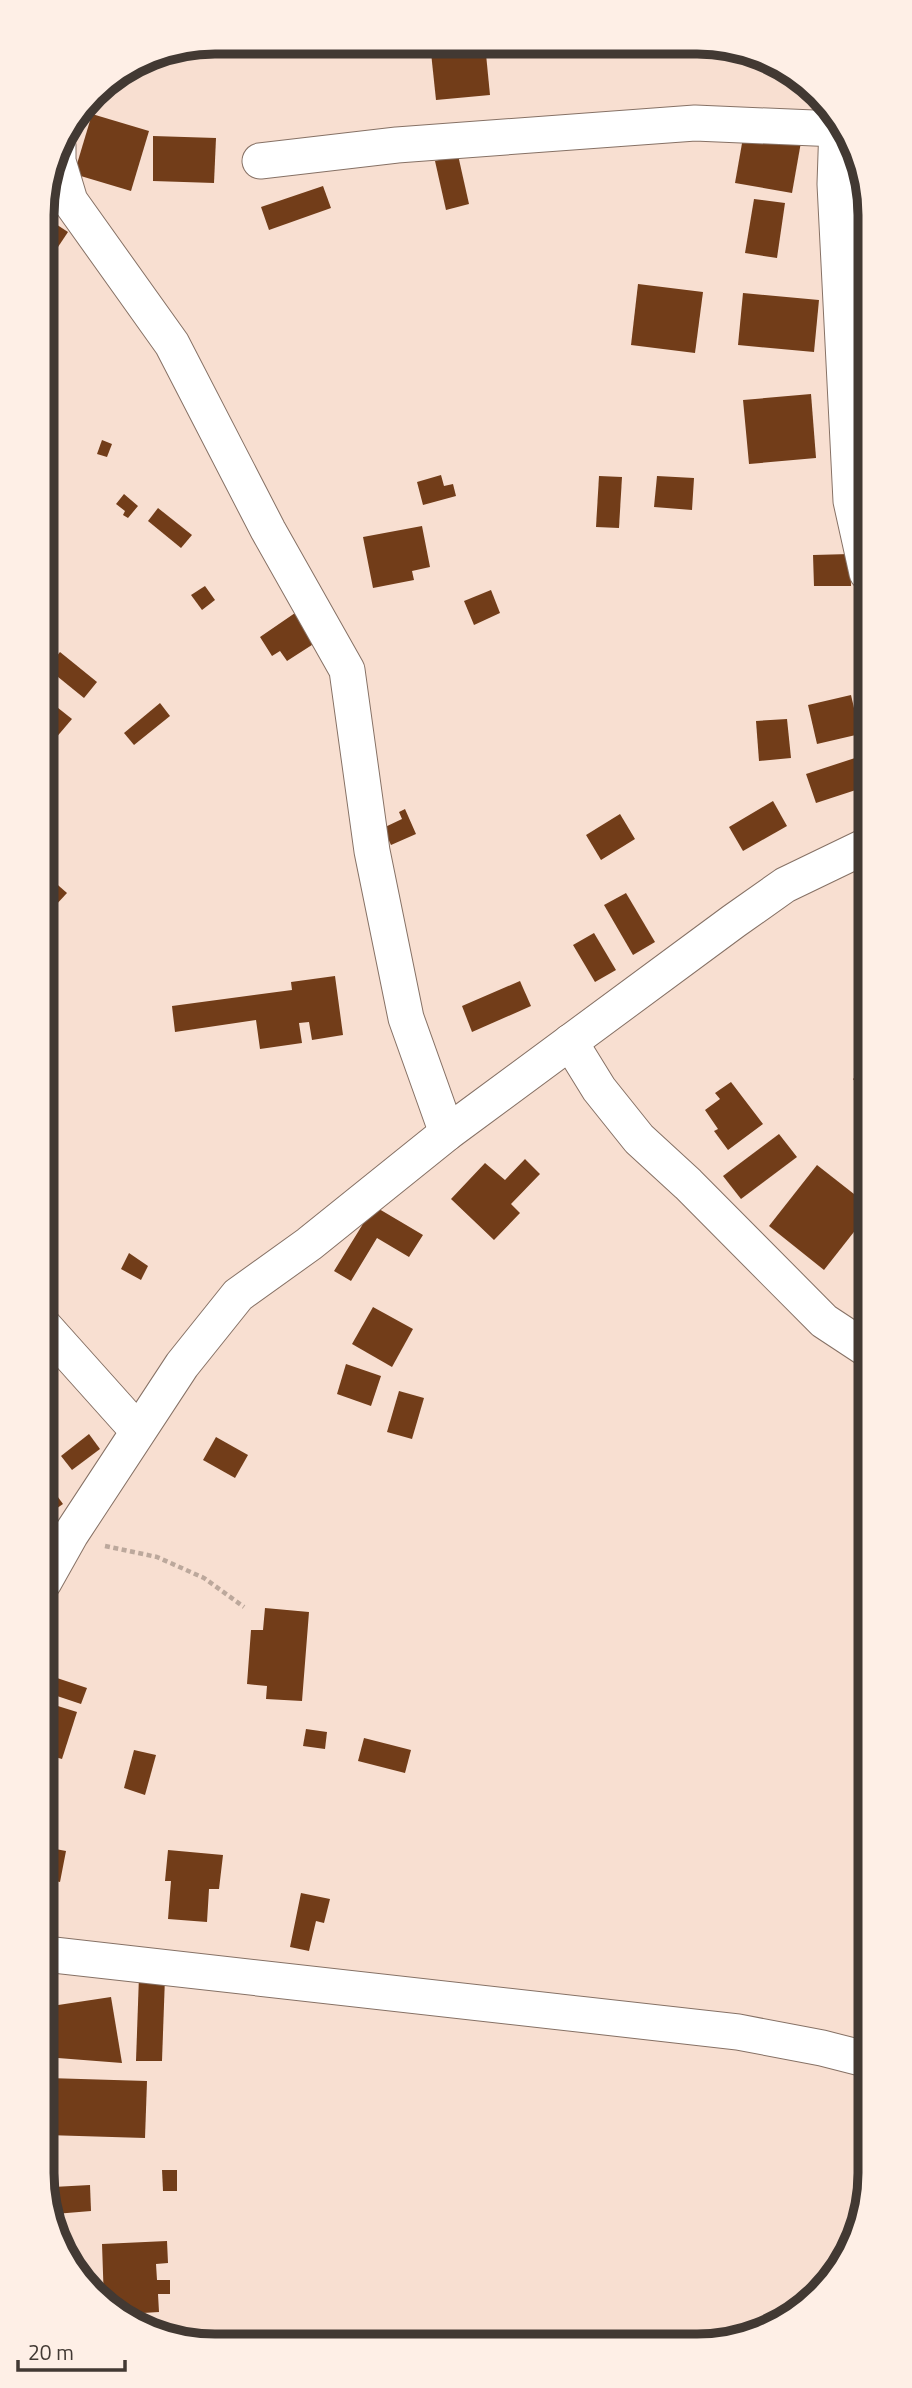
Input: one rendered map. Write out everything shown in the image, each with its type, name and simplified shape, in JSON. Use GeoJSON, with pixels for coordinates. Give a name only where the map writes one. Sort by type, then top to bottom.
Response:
{"type":"FeatureCollection","features":[{"type":"Feature","properties":{"kind":"street"},"geometry":{"type":"LineString","coordinates":[[260,161],[397,145],[695,123],[831,127]]}},
{"type":"Feature","properties":{"kind":"street"},"geometry":{"type":"LineString","coordinates":[[837,136],[835,184],[851,501],[858,532]]}},
{"type":"Feature","properties":{"kind":"street"},"geometry":{"type":"LineString","coordinates":[[61,170],[71,201],[172,344],[268,530],[346,670],[372,851],[405,1018],[447,1133]]}},
{"type":"Feature","properties":{"kind":"street"},"geometry":{"type":"LineString","coordinates":[[54,1563],[181,1365],[238,1295],[309,1244],[447,1133],[785,885],[858,850]]}},
{"type":"Feature","properties":{"kind":"street"},"geometry":{"type":"LineString","coordinates":[[570,1042],[598,1089],[639,1139],[688,1184],[824,1321],[857,1343]]}},
{"type":"Feature","properties":{"kind":"street"},"geometry":{"type":"LineString","coordinates":[[54,1338],[138,1431]]}},
{"type":"Feature","properties":{"kind":"street"},"geometry":{"type":"LineString","coordinates":[[54,1955],[738,2032],[857,2057]]}},
{"type":"Feature","properties":{"kind":"path"},"geometry":{"type":"LineString","coordinates":[[71,1534],[110,1547],[157,1557],[204,1578],[244,1607]]}},
{"type":"Feature","properties":{"kind":"building"},"geometry":{"type":"Polygon","coordinates":[[[431,54],[486,54],[490,95],[436,100],[431,54]]]}},
{"type":"Feature","properties":{"kind":"building"},"geometry":{"type":"Polygon","coordinates":[[[92,114],[149,131],[131,191],[74,174],[92,114]]]}},
{"type":"Feature","properties":{"kind":"building"},"geometry":{"type":"Polygon","coordinates":[[[744,132],[801,142],[792,193],[735,183],[744,132]]]}},
{"type":"Feature","properties":{"kind":"building"},"geometry":{"type":"Polygon","coordinates":[[[153,136],[216,138],[214,183],[153,181],[153,136]]]}},
{"type":"Feature","properties":{"kind":"building"},"geometry":{"type":"Polygon","coordinates":[[[458,155],[469,204],[446,210],[435,161],[458,155]]]}},
{"type":"Feature","properties":{"kind":"building"},"geometry":{"type":"Polygon","coordinates":[[[323,186],[331,208],[269,230],[261,207],[323,186]]]}},
{"type":"Feature","properties":{"kind":"building"},"geometry":{"type":"Polygon","coordinates":[[[856,196],[858,218],[855,218],[856,196]]]}},
{"type":"Feature","properties":{"kind":"building"},"geometry":{"type":"Polygon","coordinates":[[[754,199],[785,203],[777,258],[745,253],[754,199]]]}},
{"type":"Feature","properties":{"kind":"building"},"geometry":{"type":"Polygon","coordinates":[[[55,223],[68,232],[55,252],[55,223]]]}},
{"type":"Feature","properties":{"kind":"building"},"geometry":{"type":"Polygon","coordinates":[[[638,284],[703,292],[695,353],[631,345],[638,284]]]}},
{"type":"Feature","properties":{"kind":"building"},"geometry":{"type":"Polygon","coordinates":[[[743,293],[819,300],[814,352],[738,345],[743,293]]]}},
{"type":"Feature","properties":{"kind":"building"},"geometry":{"type":"Polygon","coordinates":[[[811,394],[816,458],[749,464],[743,400],[811,394]]]}},
{"type":"Feature","properties":{"kind":"building"},"geometry":{"type":"Polygon","coordinates":[[[102,440],[112,444],[107,457],[97,454],[102,440]]]}},
{"type":"Feature","properties":{"kind":"building"},"geometry":{"type":"Polygon","coordinates":[[[441,475],[444,486],[453,484],[456,496],[423,505],[417,482],[441,475]]]}},
{"type":"Feature","properties":{"kind":"building"},"geometry":{"type":"Polygon","coordinates":[[[599,476],[622,477],[619,528],[596,527],[599,476]]]}},
{"type":"Feature","properties":{"kind":"building"},"geometry":{"type":"Polygon","coordinates":[[[657,476],[694,478],[692,510],[654,507],[657,476]]]}},
{"type":"Feature","properties":{"kind":"building"},"geometry":{"type":"Polygon","coordinates":[[[124,494],[138,506],[128,518],[123,515],[125,511],[116,504],[124,494]]]}},
{"type":"Feature","properties":{"kind":"building"},"geometry":{"type":"Polygon","coordinates":[[[158,508],[192,535],[181,548],[148,521],[158,508]]]}},
{"type":"Feature","properties":{"kind":"building"},"geometry":{"type":"Polygon","coordinates":[[[422,526],[430,567],[412,571],[414,580],[373,588],[363,537],[422,526]]]}},
{"type":"Feature","properties":{"kind":"building"},"geometry":{"type":"Polygon","coordinates":[[[850,554],[851,586],[814,586],[813,555],[850,554]]]}},
{"type":"Feature","properties":{"kind":"building"},"geometry":{"type":"Polygon","coordinates":[[[205,586],[215,600],[202,610],[191,595],[205,586]]]}},
{"type":"Feature","properties":{"kind":"building"},"geometry":{"type":"Polygon","coordinates":[[[491,590],[500,613],[474,625],[464,601],[491,590]]]}},
{"type":"Feature","properties":{"kind":"building"},"geometry":{"type":"Polygon","coordinates":[[[295,613],[315,643],[287,661],[280,651],[272,656],[260,637],[295,613]]]}},
{"type":"Feature","properties":{"kind":"building"},"geometry":{"type":"Polygon","coordinates":[[[60,652],[97,682],[84,698],[55,674],[55,658],[60,652]]]}},
{"type":"Feature","properties":{"kind":"building"},"geometry":{"type":"Polygon","coordinates":[[[851,695],[858,735],[817,744],[808,705],[851,695]]]}},
{"type":"Feature","properties":{"kind":"building"},"geometry":{"type":"Polygon","coordinates":[[[160,703],[170,716],[134,745],[124,733],[160,703]]]}},
{"type":"Feature","properties":{"kind":"building"},"geometry":{"type":"Polygon","coordinates":[[[55,705],[72,719],[55,739],[55,705]]]}},
{"type":"Feature","properties":{"kind":"building"},"geometry":{"type":"Polygon","coordinates":[[[787,719],[791,758],[759,761],[756,721],[787,719]]]}},
{"type":"Feature","properties":{"kind":"building"},"geometry":{"type":"Polygon","coordinates":[[[855,758],[858,789],[816,803],[806,774],[855,758]]]}},
{"type":"Feature","properties":{"kind":"building"},"geometry":{"type":"Polygon","coordinates":[[[773,801],[787,826],[743,851],[729,827],[773,801]]]}},
{"type":"Feature","properties":{"kind":"building"},"geometry":{"type":"Polygon","coordinates":[[[405,809],[416,834],[391,845],[383,828],[402,819],[399,812],[405,809]]]}},
{"type":"Feature","properties":{"kind":"building"},"geometry":{"type":"Polygon","coordinates":[[[620,814],[635,839],[601,860],[586,835],[620,814]]]}},
{"type":"Feature","properties":{"kind":"building"},"geometry":{"type":"Polygon","coordinates":[[[55,882],[67,893],[55,906],[55,882]]]}},
{"type":"Feature","properties":{"kind":"building"},"geometry":{"type":"Polygon","coordinates":[[[626,893],[655,942],[633,955],[604,905],[626,893]]]}},
{"type":"Feature","properties":{"kind":"building"},"geometry":{"type":"Polygon","coordinates":[[[594,933],[616,970],[595,982],[573,945],[594,933]]]}},
{"type":"Feature","properties":{"kind":"building"},"geometry":{"type":"Polygon","coordinates":[[[335,976],[343,1035],[312,1040],[309,1022],[299,1023],[302,1043],[260,1049],[256,1020],[175,1032],[172,1006],[292,990],[291,982],[335,976]]]}},
{"type":"Feature","properties":{"kind":"building"},"geometry":{"type":"Polygon","coordinates":[[[520,981],[531,1006],[472,1032],[462,1006],[520,981]]]}},
{"type":"Feature","properties":{"kind":"building"},"geometry":{"type":"Polygon","coordinates":[[[731,1082],[763,1124],[728,1150],[714,1131],[718,1129],[705,1110],[720,1099],[715,1093],[731,1082]]]}},
{"type":"Feature","properties":{"kind":"building"},"geometry":{"type":"Polygon","coordinates":[[[779,1134],[797,1157],[741,1199],[723,1176],[779,1134]]]}},
{"type":"Feature","properties":{"kind":"building"},"geometry":{"type":"Polygon","coordinates":[[[525,1159],[540,1174],[511,1204],[520,1213],[494,1240],[451,1199],[485,1163],[505,1180],[525,1159]]]}},
{"type":"Feature","properties":{"kind":"building"},"geometry":{"type":"Polygon","coordinates":[[[817,1165],[858,1197],[857,1227],[824,1270],[769,1226],[817,1165]]]}},
{"type":"Feature","properties":{"kind":"building"},"geometry":{"type":"Polygon","coordinates":[[[374,1206],[423,1235],[409,1257],[377,1238],[351,1281],[334,1271],[374,1206]]]}},
{"type":"Feature","properties":{"kind":"building"},"geometry":{"type":"Polygon","coordinates":[[[129,1253],[148,1266],[141,1280],[121,1269],[129,1253]]]}},
{"type":"Feature","properties":{"kind":"building"},"geometry":{"type":"Polygon","coordinates":[[[373,1307],[413,1329],[392,1367],[352,1344],[373,1307]]]}},
{"type":"Feature","properties":{"kind":"building"},"geometry":{"type":"Polygon","coordinates":[[[346,1364],[381,1376],[371,1406],[337,1394],[346,1364]]]}},
{"type":"Feature","properties":{"kind":"building"},"geometry":{"type":"Polygon","coordinates":[[[399,1391],[424,1398],[412,1439],[387,1432],[399,1391]]]}},
{"type":"Feature","properties":{"kind":"building"},"geometry":{"type":"Polygon","coordinates":[[[89,1434],[100,1449],[72,1470],[61,1456],[89,1434]]]}},
{"type":"Feature","properties":{"kind":"building"},"geometry":{"type":"Polygon","coordinates":[[[216,1437],[248,1455],[235,1478],[203,1460],[216,1437]]]}},
{"type":"Feature","properties":{"kind":"building"},"geometry":{"type":"Polygon","coordinates":[[[54,1492],[63,1504],[54,1510],[54,1492]]]}},
{"type":"Feature","properties":{"kind":"building"},"geometry":{"type":"Polygon","coordinates":[[[265,1608],[309,1612],[302,1701],[266,1699],[267,1686],[247,1684],[251,1630],[263,1630],[265,1608]]]}},
{"type":"Feature","properties":{"kind":"building"},"geometry":{"type":"Polygon","coordinates":[[[54,1677],[87,1688],[81,1704],[54,1695],[54,1677]]]}},
{"type":"Feature","properties":{"kind":"building"},"geometry":{"type":"Polygon","coordinates":[[[54,1705],[77,1712],[62,1759],[54,1757],[54,1705]]]}},
{"type":"Feature","properties":{"kind":"building"},"geometry":{"type":"Polygon","coordinates":[[[306,1729],[327,1732],[325,1749],[303,1746],[306,1729]]]}},
{"type":"Feature","properties":{"kind":"building"},"geometry":{"type":"Polygon","coordinates":[[[364,1738],[411,1750],[405,1773],[358,1761],[364,1738]]]}},
{"type":"Feature","properties":{"kind":"building"},"geometry":{"type":"Polygon","coordinates":[[[134,1750],[156,1755],[145,1795],[124,1788],[134,1750]]]}},
{"type":"Feature","properties":{"kind":"building"},"geometry":{"type":"Polygon","coordinates":[[[54,1849],[66,1851],[60,1882],[54,1881],[54,1849]]]}},
{"type":"Feature","properties":{"kind":"building"},"geometry":{"type":"Polygon","coordinates":[[[168,1850],[223,1855],[219,1889],[209,1889],[207,1922],[168,1919],[171,1881],[165,1881],[168,1850]]]}},
{"type":"Feature","properties":{"kind":"building"},"geometry":{"type":"Polygon","coordinates":[[[301,1893],[330,1899],[324,1923],[316,1921],[309,1951],[290,1947],[301,1893]]]}},
{"type":"Feature","properties":{"kind":"building"},"geometry":{"type":"Polygon","coordinates":[[[139,1976],[165,1977],[162,2061],[136,2061],[139,1976]]]}},
{"type":"Feature","properties":{"kind":"building"},"geometry":{"type":"Polygon","coordinates":[[[111,1997],[122,2063],[54,2058],[54,2006],[111,1997]]]}},
{"type":"Feature","properties":{"kind":"building"},"geometry":{"type":"Polygon","coordinates":[[[54,2078],[147,2081],[145,2138],[54,2135],[54,2078]]]}},
{"type":"Feature","properties":{"kind":"building"},"geometry":{"type":"Polygon","coordinates":[[[162,2170],[177,2170],[177,2191],[163,2191],[162,2170]]]}},
{"type":"Feature","properties":{"kind":"building"},"geometry":{"type":"Polygon","coordinates":[[[90,2185],[91,2211],[60,2214],[55,2187],[90,2185]]]}},
{"type":"Feature","properties":{"kind":"building"},"geometry":{"type":"Polygon","coordinates":[[[167,2241],[168,2263],[156,2264],[157,2280],[170,2280],[170,2294],[158,2294],[159,2312],[137,2313],[104,2289],[102,2244],[167,2241]]]}}]}
